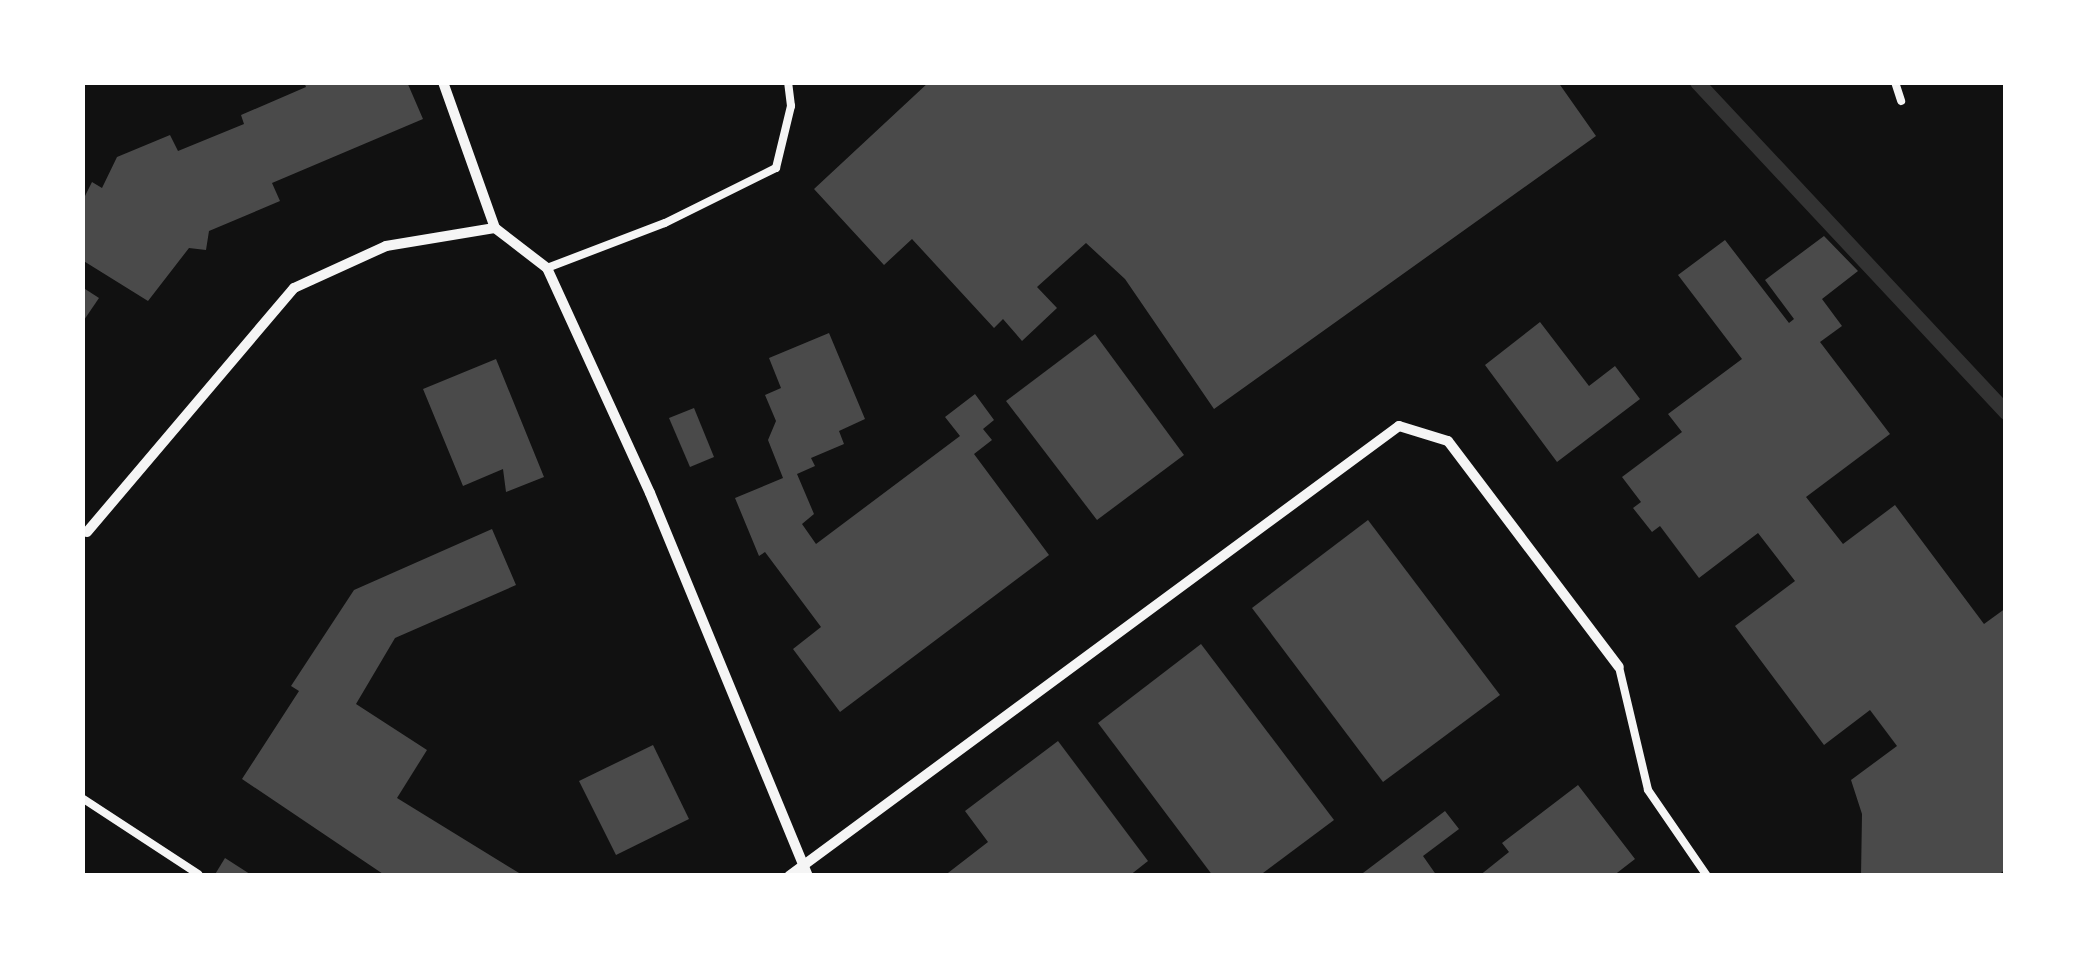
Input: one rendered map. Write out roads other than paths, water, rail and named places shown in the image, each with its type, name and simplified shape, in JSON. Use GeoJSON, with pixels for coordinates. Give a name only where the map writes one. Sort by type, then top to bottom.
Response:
{"type":"FeatureCollection","features":[{"type":"Feature","properties":{"kind":"street"},"geometry":{"type":"LineString","coordinates":[[443,82],[496,228],[547,268],[650,493],[806,871]]}},
{"type":"Feature","properties":{"kind":"street"},"geometry":{"type":"LineString","coordinates":[[84,533],[294,288],[386,246],[496,228]]}},
{"type":"Feature","properties":{"kind":"street"},"geometry":{"type":"LineString","coordinates":[[790,876],[806,871],[1400,426],[1448,440],[1620,667]]}},
{"type":"Feature","properties":{"kind":"lane"},"geometry":{"type":"LineString","coordinates":[[547,268],[665,222],[776,168],[791,106],[788,82]]}},
{"type":"Feature","properties":{"kind":"lane"},"geometry":{"type":"LineString","coordinates":[[1895,82],[1900,102]]}},
{"type":"Feature","properties":{"kind":"lane"},"geometry":{"type":"LineString","coordinates":[[1620,667],[1648,790],[1707,876]]}},
{"type":"Feature","properties":{"kind":"lane"},"geometry":{"type":"LineString","coordinates":[[82,798],[198,874]]}},
{"type":"Feature","properties":{"kind":"waterway"},"geometry":{"type":"LineString","coordinates":[[1697,82],[2006,412]]}}]}
